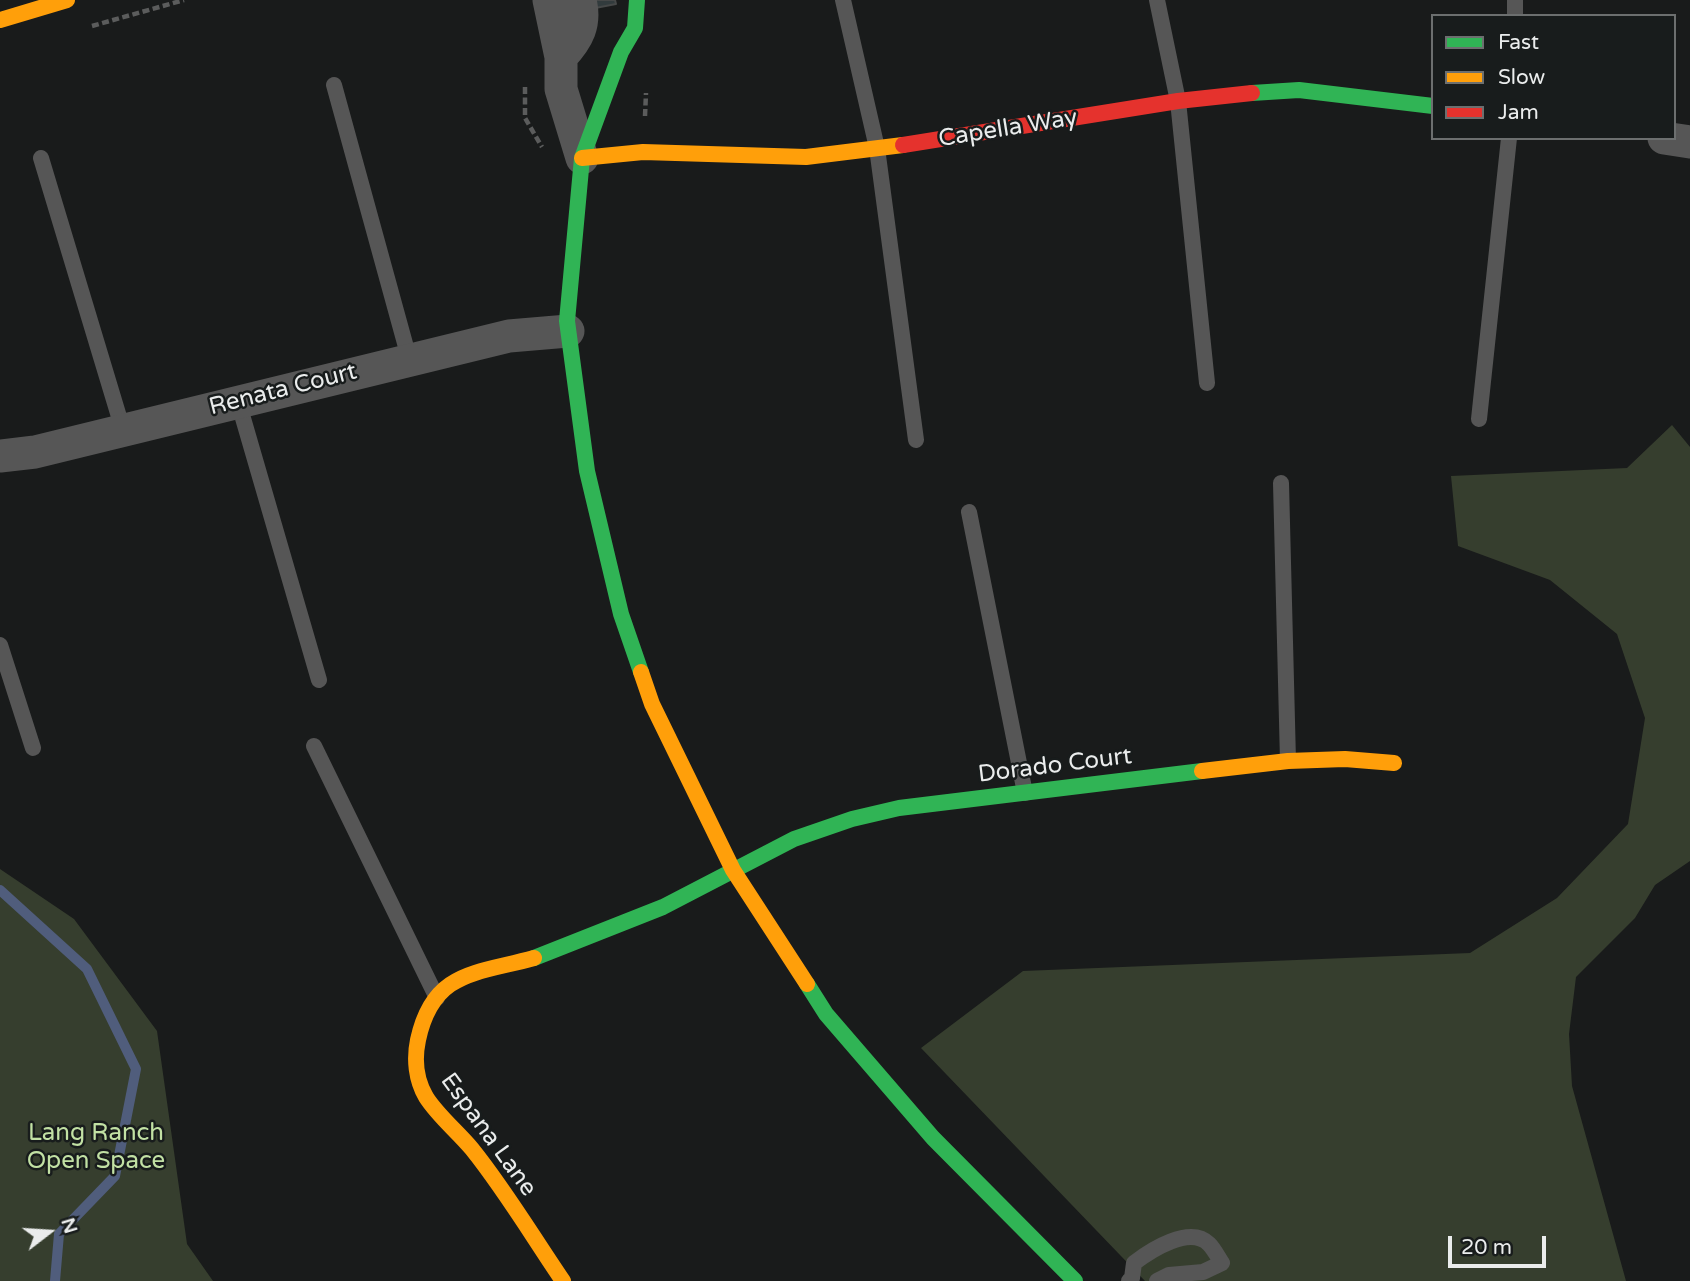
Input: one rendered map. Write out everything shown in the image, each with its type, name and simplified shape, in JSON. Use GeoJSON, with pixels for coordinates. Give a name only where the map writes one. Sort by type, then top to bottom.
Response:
{"type":"FeatureCollection","features":[{"type":"Feature","properties":{"kind":"street"},"geometry":{"type":"LineString","coordinates":[[0,20],[67,0]]}},
{"type":"Feature","properties":{"kind":"street"},"geometry":{"type":"LineString","coordinates":[[549,0],[561,57],[561,89],[582,158]]}},
{"type":"Feature","properties":{"kind":"street"},"geometry":{"type":"LineString","coordinates":[[561,57],[580,31],[583,14],[580,0]]}},
{"type":"Feature","properties":{"kind":"street"},"geometry":{"type":"LineString","coordinates":[[636,0],[639,13],[631,40],[621,52],[582,158],[567,321],[587,471],[621,614],[652,704],[733,870],[826,1014],[933,1138],[1075,1281]]}},
{"type":"Feature","properties":{"kind":"street"},"geometry":{"type":"LineString","coordinates":[[561,57],[594,59],[621,52]]}},
{"type":"Feature","properties":{"kind":"street","name":"Capella Way"},"geometry":{"type":"LineString","coordinates":[[582,158],[643,152],[806,157],[1227,94],[1299,90],[1431,106]]}},
{"type":"Feature","properties":{"kind":"street","name":"Renata Court"},"geometry":{"type":"LineString","coordinates":[[0,456],[35,452],[509,335],[568,331]]}},
{"type":"Feature","properties":{"kind":"street","name":"Dorado Court"},"geometry":{"type":"LineString","coordinates":[[733,870],[794,839],[852,819],[899,808],[1288,761],[1345,759],[1394,763]]}},
{"type":"Feature","properties":{"kind":"street","name":"Espana Lane"},"geometry":{"type":"LineString","coordinates":[[563,1281],[474,1150],[427,1098],[418,1078],[416,1051],[422,1023],[437,998],[448,986],[470,973],[533,959],[663,907],[733,870]]}},
{"type":"Feature","properties":{"kind":"lane"},"geometry":{"type":"LineString","coordinates":[[843,0],[877,148],[916,440]]}},
{"type":"Feature","properties":{"kind":"lane"},"geometry":{"type":"LineString","coordinates":[[1157,0],[1178,101],[1207,383]]}},
{"type":"Feature","properties":{"kind":"lane"},"geometry":{"type":"LineString","coordinates":[[334,85],[409,358]]}},
{"type":"Feature","properties":{"kind":"lane"},"geometry":{"type":"LineString","coordinates":[[1479,419],[1509,140]]}},
{"type":"Feature","properties":{"kind":"lane"},"geometry":{"type":"LineString","coordinates":[[41,158],[123,430]]}},
{"type":"Feature","properties":{"kind":"lane"},"geometry":{"type":"LineString","coordinates":[[238,401],[319,680]]}},
{"type":"Feature","properties":{"kind":"lane"},"geometry":{"type":"LineString","coordinates":[[1281,483],[1288,761]]}},
{"type":"Feature","properties":{"kind":"lane"},"geometry":{"type":"LineString","coordinates":[[969,512],[1025,793]]}},
{"type":"Feature","properties":{"kind":"lane"},"geometry":{"type":"LineString","coordinates":[[0,645],[33,748]]}},
{"type":"Feature","properties":{"kind":"lane"},"geometry":{"type":"LineString","coordinates":[[314,747],[437,998]]}},
{"type":"Feature","properties":{"kind":"lane"},"geometry":{"type":"LineString","coordinates":[[1134,1280],[1134,1263],[1173,1239],[1208,1242],[1222,1263],[1203,1272],[1169,1275],[1157,1281]]}},
{"type":"Feature","properties":{"kind":"path"},"geometry":{"type":"LineString","coordinates":[[643,152],[646,92]]}},
{"type":"Feature","properties":{"kind":"green space"},"geometry":{"type":"Polygon","coordinates":[[[1672,425],[1690,447],[1690,861],[1655,885],[1635,918],[1576,977],[1569,1034],[1572,1086],[1626,1281],[1145,1281],[921,1048],[1023,971],[1470,953],[1557,898],[1628,824],[1645,718],[1617,634],[1550,580],[1458,546],[1451,476],[1627,468],[1672,425]]]}},
{"type":"Feature","properties":{"kind":"green space","name":"Lang Ranch Open Space"},"geometry":{"type":"Polygon","coordinates":[[[0,869],[74,919],[157,1031],[187,1244],[213,1281],[0,1281],[0,869]]]}},
{"type":"Feature","properties":{"kind":"building"},"geometry":{"type":"Polygon","coordinates":[[[563,0],[615,0],[616,4],[590,9],[563,0]]]}},
{"type":"Feature","properties":{"kind":"waterway"},"geometry":{"type":"LineString","coordinates":[[0,890],[87,969],[136,1069],[115,1176],[59,1234],[55,1281]]}},
{"type":"Feature","properties":{"kind":"traffic: fast"},"geometry":{"type":"LineString","coordinates":[[637,0],[635,28],[621,52],[582,158],[567,321],[587,471],[621,614],[641,672]]}},
{"type":"Feature","properties":{"kind":"traffic: fast"},"geometry":{"type":"LineString","coordinates":[[1252,93],[1299,90],[1431,106]]}},
{"type":"Feature","properties":{"kind":"traffic: fast"},"geometry":{"type":"LineString","coordinates":[[534,958],[663,907],[794,839],[852,819],[899,808],[1202,771]]}},
{"type":"Feature","properties":{"kind":"traffic: fast"},"geometry":{"type":"LineString","coordinates":[[807,984],[826,1014],[933,1138],[1075,1281]]}},
{"type":"Feature","properties":{"kind":"traffic: slow"},"geometry":{"type":"LineString","coordinates":[[0,20],[67,0]]}},
{"type":"Feature","properties":{"kind":"traffic: slow"},"geometry":{"type":"LineString","coordinates":[[582,158],[643,152],[806,157],[903,145]]}},
{"type":"Feature","properties":{"kind":"traffic: slow"},"geometry":{"type":"LineString","coordinates":[[641,672],[652,704],[733,870],[807,984]]}},
{"type":"Feature","properties":{"kind":"traffic: slow"},"geometry":{"type":"LineString","coordinates":[[1202,771],[1288,761],[1345,759],[1394,763]]}},
{"type":"Feature","properties":{"kind":"traffic: slow"},"geometry":{"type":"LineString","coordinates":[[534,958],[476,973],[446,988],[434,1000],[425,1017],[418,1040],[416,1062],[420,1084],[426,1097],[484,1165],[563,1281]]}},
{"type":"Feature","properties":{"kind":"traffic: jam"},"geometry":{"type":"LineString","coordinates":[[903,145],[1178,101],[1252,93]]}}]}
